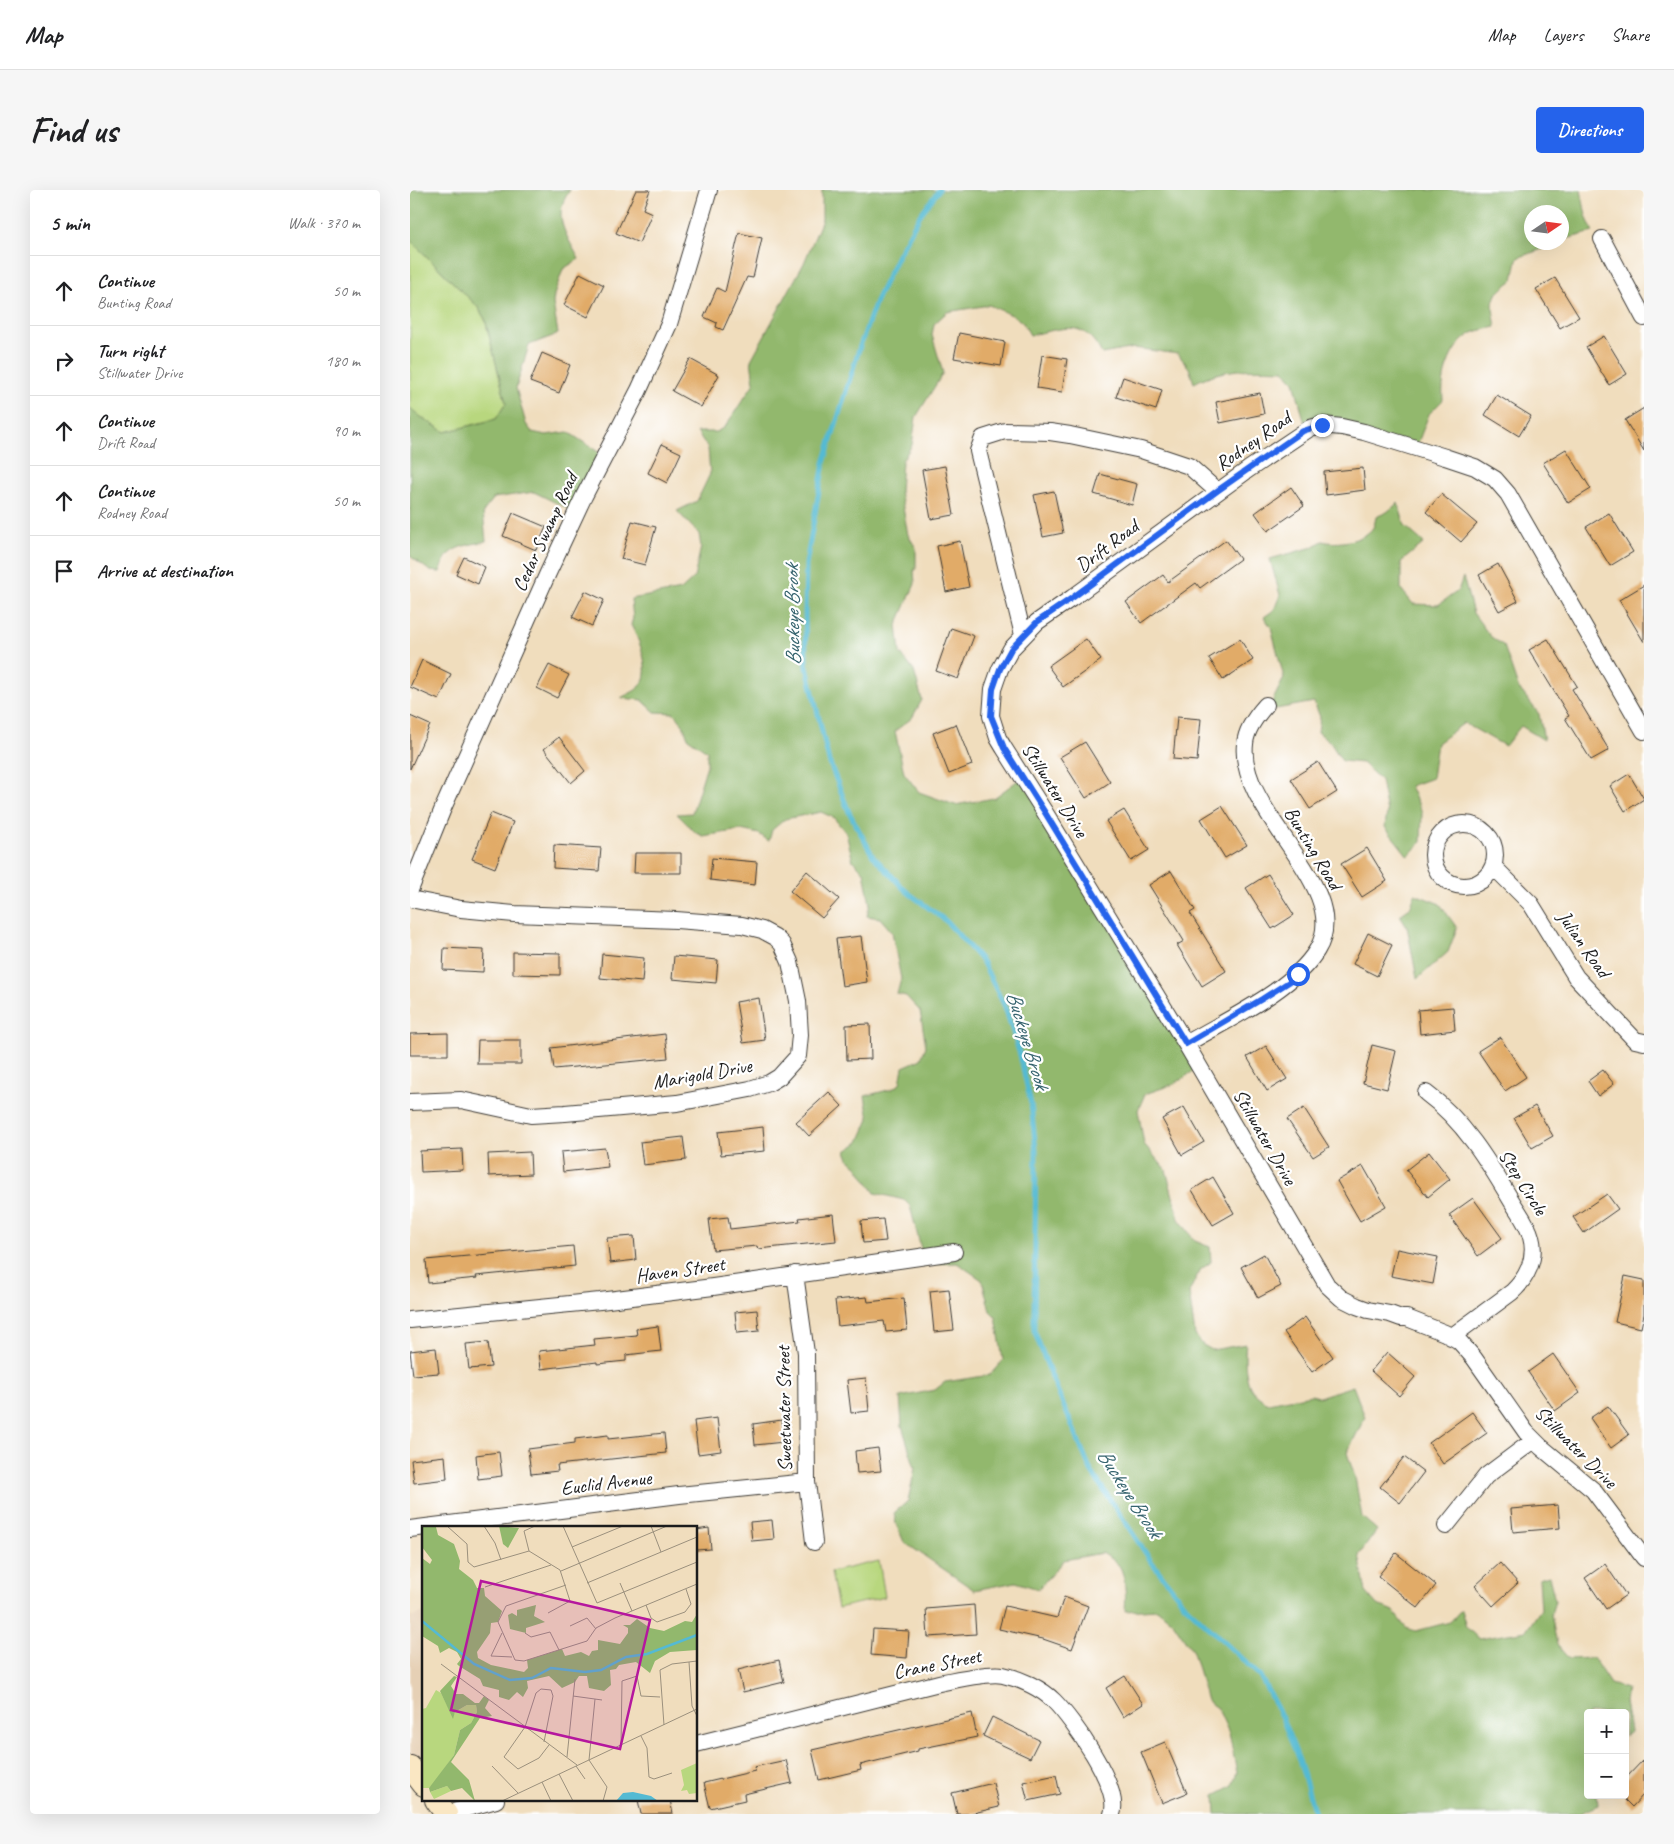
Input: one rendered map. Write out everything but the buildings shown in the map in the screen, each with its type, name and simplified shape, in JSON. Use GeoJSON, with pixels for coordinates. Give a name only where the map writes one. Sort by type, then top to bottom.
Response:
{"type":"FeatureCollection","features":[{"type":"Feature","properties":{"kind":"main road"},"geometry":{"type":"LineString","coordinates":[[410,1767],[422,1782]]}},
{"type":"Feature","properties":{"kind":"main road"},"geometry":{"type":"LineString","coordinates":[[437,1802],[446,1814]]}},
{"type":"Feature","properties":{"kind":"street","name":"Cedar Swamp Road"},"geometry":{"type":"LineString","coordinates":[[410,890],[444,806],[548,573],[584,496],[639,390],[670,324],[709,190]]}},
{"type":"Feature","properties":{"kind":"street"},"geometry":{"type":"LineString","coordinates":[[1602,239],[1644,318]]}},
{"type":"Feature","properties":{"kind":"street","name":"Rodney Road"},"geometry":{"type":"LineString","coordinates":[[1023,635],[978,451],[983,438],[1005,431],[1050,432],[1070,434],[1141,450],[1190,466],[1217,491],[1303,431],[1322,425],[1364,432],[1474,467],[1495,479],[1508,494],[1644,731]]}},
{"type":"Feature","properties":{"kind":"street","name":"Drift Road"},"geometry":{"type":"LineString","coordinates":[[1023,635],[1037,622],[1217,491]]}},
{"type":"Feature","properties":{"kind":"street","name":"Stillwater Drive"},"geometry":{"type":"LineString","coordinates":[[1023,635],[1011,649],[1000,669],[993,689],[991,716],[998,738],[1186,1044],[1327,1285],[1341,1298],[1357,1306],[1401,1318],[1408,1318],[1459,1342],[1474,1358],[1534,1440],[1593,1490],[1644,1558]]}},
{"type":"Feature","properties":{"kind":"street","name":"Bunting Road"},"geometry":{"type":"LineString","coordinates":[[1186,1044],[1292,980],[1318,948],[1325,927],[1324,908],[1307,872],[1255,794],[1245,767],[1244,743],[1257,715],[1266,704]]}},
{"type":"Feature","properties":{"kind":"street","name":"Julian Road"},"geometry":{"type":"LineString","coordinates":[[1493,866],[1531,904],[1576,976],[1635,1040],[1644,1042]]}},
{"type":"Feature","properties":{"kind":"street","name":"Marigold Drive"},"geometry":{"type":"LineString","coordinates":[[410,899],[461,909],[685,920],[742,925],[762,930],[775,937],[782,944],[790,962],[798,1001],[800,1035],[798,1056],[779,1077],[769,1083],[750,1089],[677,1103],[565,1113],[531,1114],[461,1100],[410,1102]]}},
{"type":"Feature","properties":{"kind":"street","name":"Step Circle"},"geometry":{"type":"LineString","coordinates":[[1426,1093],[1443,1105],[1467,1133],[1504,1188],[1532,1238],[1533,1252],[1528,1274],[1519,1286],[1451,1337]]}},
{"type":"Feature","properties":{"kind":"street","name":"Haven Street"},"geometry":{"type":"LineString","coordinates":[[410,1320],[600,1302],[954,1252]]}},
{"type":"Feature","properties":{"kind":"street","name":"Sweetwater Street"},"geometry":{"type":"LineString","coordinates":[[795,1274],[806,1353],[808,1482],[814,1542]]}},
{"type":"Feature","properties":{"kind":"street"},"geometry":{"type":"LineString","coordinates":[[1446,1526],[1486,1476],[1534,1440]]}},
{"type":"Feature","properties":{"kind":"street","name":"Euclid Avenue"},"geometry":{"type":"LineString","coordinates":[[434,1526],[679,1495],[808,1482]]}},
{"type":"Feature","properties":{"kind":"street","name":"Crane Street"},"geometry":{"type":"LineString","coordinates":[[698,1743],[939,1683],[1001,1674],[1030,1684],[1053,1700],[1071,1721],[1094,1752],[1113,1800],[1114,1812],[1112,1814]]}},
{"type":"Feature","properties":{"kind":"street"},"geometry":{"type":"LineString","coordinates":[[446,1814],[489,1802]]}},
{"type":"Feature","properties":{"kind":"shaded area"},"geometry":{"type":"Polygon","coordinates":[[[422,1613],[422,1783],[410,1767],[410,1617],[422,1613]]]}},
{"type":"Feature","properties":{"kind":"green space"},"geometry":{"type":"Polygon","coordinates":[[[410,190],[570,190],[564,199],[561,217],[562,225],[579,259],[563,269],[554,295],[553,303],[558,334],[529,345],[516,388],[526,424],[532,432],[546,435],[568,432],[606,457],[575,512],[534,492],[494,498],[483,512],[486,541],[463,546],[451,552],[443,563],[440,572],[430,571],[410,556],[410,408],[445,432],[496,419],[506,403],[485,319],[477,306],[410,240],[410,190]]]}},
{"type":"Feature","properties":{"kind":"green space"},"geometry":{"type":"Polygon","coordinates":[[[822,190],[1581,190],[1586,216],[1593,232],[1569,238],[1569,205],[1524,205],[1524,250],[1540,250],[1517,259],[1513,280],[1496,295],[1493,310],[1496,327],[1472,333],[1456,347],[1451,355],[1443,382],[1443,400],[1429,414],[1416,448],[1306,428],[1294,381],[1284,370],[1238,370],[1216,374],[1194,383],[1189,368],[1178,354],[1134,348],[1102,354],[1095,342],[1080,330],[1072,328],[1030,335],[1023,323],[1014,316],[989,305],[947,312],[934,324],[932,335],[943,373],[916,417],[912,445],[902,461],[900,491],[908,535],[916,548],[916,570],[914,570],[915,584],[897,625],[900,653],[914,671],[922,700],[912,718],[895,731],[904,773],[919,792],[955,805],[994,798],[1021,778],[1200,1067],[1174,1084],[1145,1094],[1138,1110],[1144,1144],[1166,1170],[1179,1219],[1195,1241],[1210,1247],[1211,1262],[1200,1270],[1189,1292],[1195,1335],[1203,1345],[1212,1350],[1246,1344],[1245,1366],[1248,1383],[1260,1398],[1268,1403],[1311,1395],[1319,1397],[1353,1386],[1365,1417],[1347,1453],[1355,1477],[1362,1517],[1377,1530],[1359,1555],[1366,1592],[1377,1605],[1392,1610],[1406,1628],[1416,1631],[1450,1622],[1461,1610],[1466,1627],[1479,1639],[1526,1631],[1541,1609],[1539,1579],[1549,1576],[1555,1601],[1551,1614],[1557,1645],[1569,1659],[1593,1658],[1610,1684],[1627,1689],[1626,1709],[1584,1709],[1584,1799],[1597,1799],[1598,1805],[1578,1814],[1216,1814],[1215,1795],[1232,1786],[1237,1773],[1229,1733],[1218,1709],[1207,1701],[1193,1652],[1173,1622],[1157,1609],[1125,1611],[1124,1579],[1120,1566],[1116,1562],[1102,1553],[1064,1560],[1038,1589],[1016,1582],[974,1590],[904,1542],[896,1524],[894,1513],[908,1501],[915,1468],[902,1426],[900,1397],[935,1390],[945,1382],[990,1375],[1003,1360],[996,1317],[990,1311],[982,1280],[957,1263],[925,1264],[910,1206],[904,1200],[875,1193],[857,1166],[850,1161],[846,1151],[859,1142],[869,1119],[865,1096],[892,1089],[900,1084],[903,1067],[921,1059],[926,1046],[920,1011],[906,996],[897,994],[901,979],[892,932],[880,918],[867,916],[870,904],[864,872],[853,861],[846,833],[834,818],[821,812],[785,819],[772,830],[769,841],[759,834],[741,830],[703,836],[695,832],[677,814],[692,813],[707,765],[707,751],[688,738],[683,724],[674,713],[655,712],[642,700],[621,698],[641,685],[645,671],[641,647],[631,625],[633,618],[631,599],[681,590],[694,578],[701,547],[699,534],[677,511],[697,501],[710,474],[708,448],[697,432],[716,432],[725,427],[754,383],[751,360],[804,263],[822,220],[822,190]]]}},
{"type":"Feature","properties":{"kind":"green space"},"geometry":{"type":"Polygon","coordinates":[[[410,240],[477,306],[485,319],[506,403],[496,419],[445,432],[410,408],[410,240]]]}},
{"type":"Feature","properties":{"kind":"green space"},"geometry":{"type":"Polygon","coordinates":[[[1398,503],[1405,526],[1424,543],[1401,562],[1401,589],[1413,604],[1438,605],[1458,591],[1463,577],[1473,613],[1490,636],[1504,646],[1518,687],[1539,714],[1544,740],[1521,726],[1505,746],[1464,723],[1437,743],[1432,778],[1410,786],[1422,812],[1421,842],[1408,856],[1385,827],[1387,812],[1381,780],[1362,763],[1342,761],[1330,742],[1318,732],[1320,717],[1314,702],[1276,709],[1270,706],[1284,678],[1271,627],[1264,617],[1274,610],[1280,595],[1270,559],[1313,547],[1322,541],[1342,542],[1362,537],[1372,529],[1376,517],[1387,512],[1398,503]]]}},
{"type":"Feature","properties":{"kind":"green space"},"geometry":{"type":"Polygon","coordinates":[[[1415,894],[1440,904],[1457,928],[1448,952],[1417,979],[1407,926],[1400,915],[1410,908],[1415,894]]]}},
{"type":"Feature","properties":{"kind":"green space"},"geometry":{"type":"Polygon","coordinates":[[[879,1561],[885,1597],[838,1608],[831,1572],[879,1561]]]}},
{"type":"Feature","properties":{"kind":"waterway","name":"Buckeye Brook"},"geometry":{"type":"LineString","coordinates":[[939,190],[920,215],[876,301],[824,463],[806,564],[806,663],[829,761],[849,812],[873,856],[906,891],[946,921],[982,961],[1005,1007],[1020,1055],[1031,1104],[1036,1150],[1034,1330],[1091,1471],[1151,1561],[1183,1603],[1260,1676],[1282,1718],[1300,1763],[1315,1814]]}},
{"type":"Feature","properties":{"kind":"route"},"geometry":{"type":"LineString","coordinates":[[1298,974],[1292,980],[1262,999],[1186,1044],[998,738],[991,716],[991,706],[993,689],[1000,669],[1017,641],[1037,622],[1288,441],[1303,431],[1322,425]]}}]}
